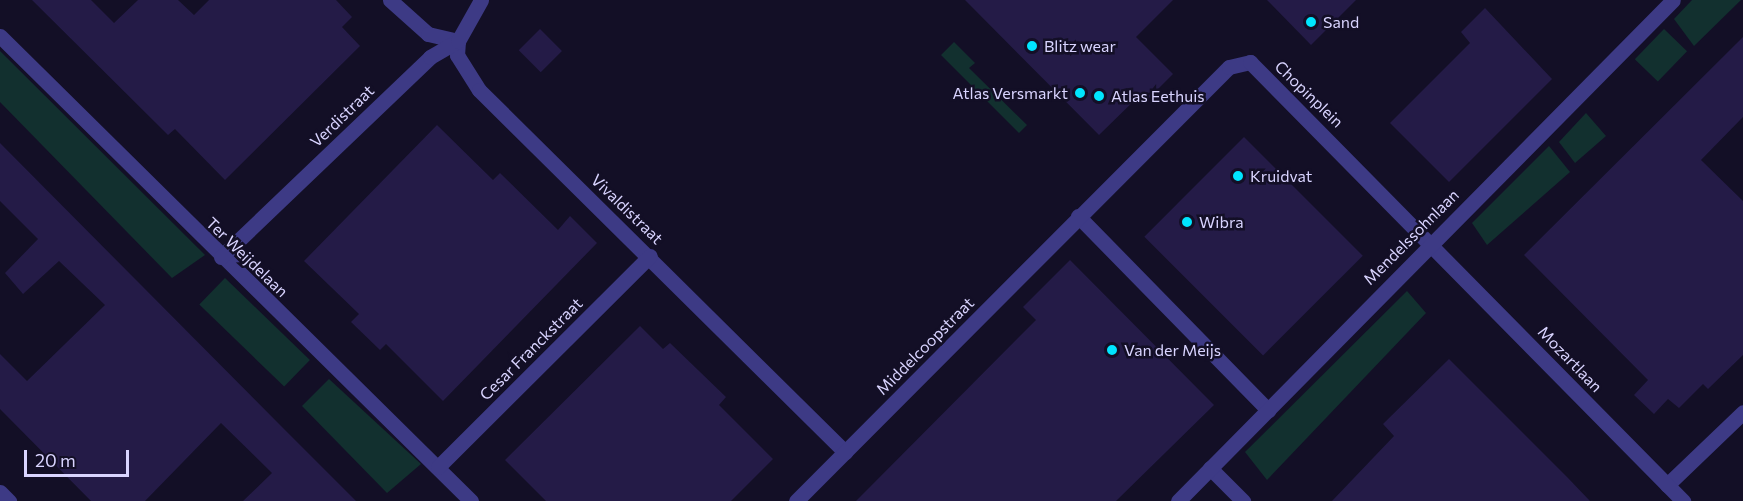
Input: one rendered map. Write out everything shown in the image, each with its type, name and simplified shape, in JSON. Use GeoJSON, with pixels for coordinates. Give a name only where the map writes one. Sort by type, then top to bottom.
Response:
{"type":"FeatureCollection","features":[{"type":"Feature","properties":{"kind":"street"},"geometry":{"type":"LineString","coordinates":[[390,0],[428,34],[459,41],[481,0]]}},
{"type":"Feature","properties":{"kind":"street","name":"Mendelssohnlaan"},"geometry":{"type":"LineString","coordinates":[[1178,501],[1431,242],[1673,0]]}},
{"type":"Feature","properties":{"kind":"street","name":"Ter Weijdelaan"},"geometry":{"type":"LineString","coordinates":[[0,36],[221,257],[471,501]]}},
{"type":"Feature","properties":{"kind":"street","name":"Vivaldistraat"},"geometry":{"type":"LineString","coordinates":[[459,41],[457,55],[479,90],[650,256],[845,452]]}},
{"type":"Feature","properties":{"kind":"street","name":"Verdistraat"},"geometry":{"type":"LineString","coordinates":[[221,257],[429,57],[459,41]]}},
{"type":"Feature","properties":{"kind":"street","name":"Chopinplein"},"geometry":{"type":"LineString","coordinates":[[1078,216],[1230,67],[1250,62],[1431,242]]}},
{"type":"Feature","properties":{"kind":"street"},"geometry":{"type":"LineString","coordinates":[[1078,216],[1268,410]]}},
{"type":"Feature","properties":{"kind":"street","name":"Middelcoopstraat"},"geometry":{"type":"LineString","coordinates":[[796,501],[1078,216]]}},
{"type":"Feature","properties":{"kind":"street","name":"Mozartlaan"},"geometry":{"type":"LineString","coordinates":[[1431,242],[1683,501]]}},
{"type":"Feature","properties":{"kind":"street","name":"Cesar Franckstraat"},"geometry":{"type":"LineString","coordinates":[[438,467],[650,256]]}},
{"type":"Feature","properties":{"kind":"street"},"geometry":{"type":"LineString","coordinates":[[1667,485],[1743,412]]}},
{"type":"Feature","properties":{"kind":"street"},"geometry":{"type":"LineString","coordinates":[[1210,468],[1243,501]]}},
{"type":"Feature","properties":{"kind":"street"},"geometry":{"type":"LineString","coordinates":[[0,492],[9,501]]}},
{"type":"Feature","properties":{"kind":"green space"},"geometry":{"type":"Polygon","coordinates":[[[1692,0],[1741,0],[1694,46],[1674,19],[1692,0]]]}},
{"type":"Feature","properties":{"kind":"green space"},"geometry":{"type":"Polygon","coordinates":[[[1664,29],[1687,51],[1658,81],[1635,59],[1664,29]]]}},
{"type":"Feature","properties":{"kind":"green space"},"geometry":{"type":"Polygon","coordinates":[[[954,42],[975,63],[969,68],[1027,125],[1019,133],[941,55],[954,42]]]}},
{"type":"Feature","properties":{"kind":"green space"},"geometry":{"type":"Polygon","coordinates":[[[0,51],[205,255],[172,278],[0,102],[0,51]]]}},
{"type":"Feature","properties":{"kind":"green space"},"geometry":{"type":"Polygon","coordinates":[[[1586,113],[1606,136],[1575,163],[1559,142],[1586,113]]]}},
{"type":"Feature","properties":{"kind":"green space"},"geometry":{"type":"Polygon","coordinates":[[[1549,146],[1570,172],[1487,245],[1472,223],[1549,146]]]}},
{"type":"Feature","properties":{"kind":"green space"},"geometry":{"type":"Polygon","coordinates":[[[225,278],[310,360],[284,387],[199,305],[225,278]]]}},
{"type":"Feature","properties":{"kind":"green space"},"geometry":{"type":"Polygon","coordinates":[[[1407,291],[1426,313],[1267,480],[1245,452],[1407,291]]]}},
{"type":"Feature","properties":{"kind":"green space"},"geometry":{"type":"Polygon","coordinates":[[[329,379],[421,464],[387,493],[302,406],[329,379]]]}},
{"type":"Feature","properties":{"kind":"building"},"geometry":{"type":"Polygon","coordinates":[[[32,0],[91,0],[114,23],[138,0],[178,0],[194,15],[209,0],[336,0],[352,17],[342,27],[360,46],[225,180],[175,129],[168,135],[32,0]]]}},
{"type":"Feature","properties":{"kind":"building"},"geometry":{"type":"Polygon","coordinates":[[[965,0],[1173,0],[1136,37],[1173,74],[1147,100],[1141,94],[1099,135],[965,0]]]}},
{"type":"Feature","properties":{"kind":"building","name":"Sand"},"geometry":{"type":"Polygon","coordinates":[[[1267,0],[1356,0],[1311,45],[1267,0]]]}},
{"type":"Feature","properties":{"kind":"building"},"geometry":{"type":"Polygon","coordinates":[[[1485,8],[1552,79],[1449,182],[1390,123],[1470,43],[1461,32],[1485,8]]]}},
{"type":"Feature","properties":{"kind":"building"},"geometry":{"type":"Polygon","coordinates":[[[540,29],[562,51],[541,72],[519,50],[540,29]]]}},
{"type":"Feature","properties":{"kind":"building"},"geometry":{"type":"Polygon","coordinates":[[[1743,37],[1743,117],[1701,160],[1743,201],[1743,355],[1708,389],[1703,384],[1679,408],[1668,399],[1654,414],[1634,395],[1648,380],[1524,255],[1743,37]]]}},
{"type":"Feature","properties":{"kind":"building"},"geometry":{"type":"Polygon","coordinates":[[[437,125],[493,180],[500,173],[558,230],[570,216],[597,243],[443,401],[386,344],[380,350],[351,322],[359,314],[304,261],[437,125]]]}},
{"type":"Feature","properties":{"kind":"building"},"geometry":{"type":"Polygon","coordinates":[[[1244,137],[1363,256],[1263,355],[1144,237],[1244,137]]]}},
{"type":"Feature","properties":{"kind":"building"},"geometry":{"type":"Polygon","coordinates":[[[0,143],[356,501],[243,501],[272,473],[221,423],[145,501],[91,501],[0,409],[0,354],[27,381],[105,305],[59,261],[23,294],[5,273],[38,239],[0,201],[0,143]]]}},
{"type":"Feature","properties":{"kind":"building"},"geometry":{"type":"Polygon","coordinates":[[[1070,260],[1214,405],[1116,501],[856,501],[1036,320],[1023,307],[1070,260]]]}},
{"type":"Feature","properties":{"kind":"building"},"geometry":{"type":"Polygon","coordinates":[[[640,326],[663,349],[670,343],[726,397],[719,405],[773,459],[731,501],[546,501],[505,460],[640,326]]]}},
{"type":"Feature","properties":{"kind":"building"},"geometry":{"type":"Polygon","coordinates":[[[1449,359],[1590,501],[1332,501],[1394,436],[1383,424],[1449,359]]]}},
{"type":"Feature","properties":{"kind":"place","name":"Sand"},"geometry":{"type":"Point","coordinates":[1311,22]}},
{"type":"Feature","properties":{"kind":"place","name":"Blitz wear"},"geometry":{"type":"Point","coordinates":[1032,46]}},
{"type":"Feature","properties":{"kind":"place","name":"Atlas Versmarkt"},"geometry":{"type":"Point","coordinates":[1080,93]}},
{"type":"Feature","properties":{"kind":"place","name":"Atlas Eethuis"},"geometry":{"type":"Point","coordinates":[1099,96]}},
{"type":"Feature","properties":{"kind":"place","name":"Kruidvat"},"geometry":{"type":"Point","coordinates":[1238,176]}},
{"type":"Feature","properties":{"kind":"place","name":"Wibra"},"geometry":{"type":"Point","coordinates":[1187,222]}},
{"type":"Feature","properties":{"kind":"place","name":"Van der Meijs"},"geometry":{"type":"Point","coordinates":[1112,350]}}]}
